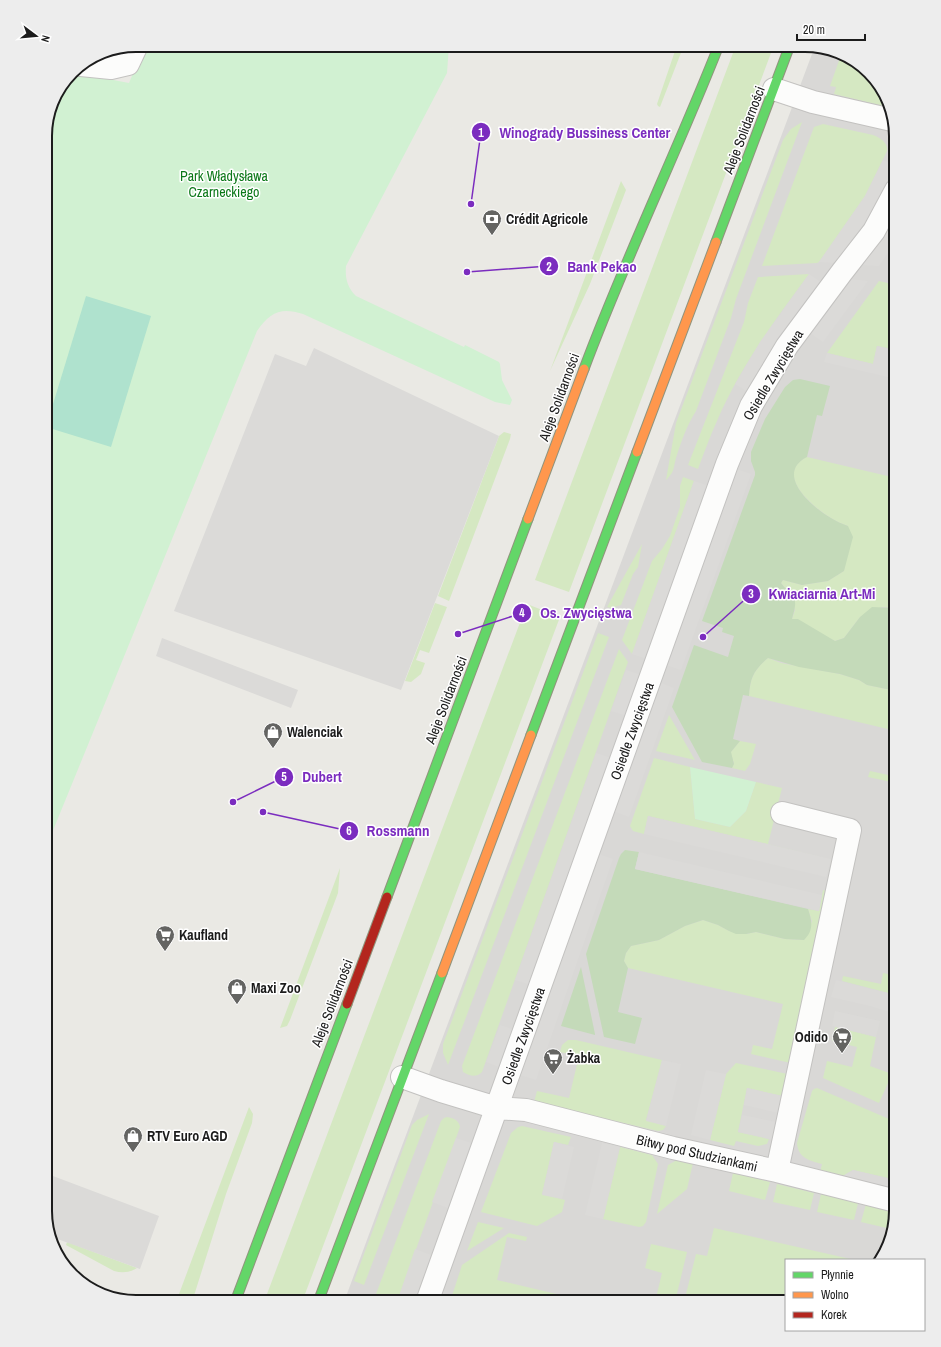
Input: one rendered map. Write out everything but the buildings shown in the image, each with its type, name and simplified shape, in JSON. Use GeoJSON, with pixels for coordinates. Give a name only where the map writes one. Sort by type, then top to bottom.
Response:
{"type":"FeatureCollection","features":[{"type":"Feature","properties":{"kind":"street"},"geometry":{"type":"LineString","coordinates":[[89,66],[111,68],[128,64],[134,52]]}},
{"type":"Feature","properties":{"kind":"street","name":"Aleje Solidarności"},"geometry":{"type":"LineString","coordinates":[[238,1295],[596,338],[648,211],[716,52]]}},
{"type":"Feature","properties":{"kind":"street","name":"Aleje Solidarności"},"geometry":{"type":"LineString","coordinates":[[321,1295],[787,52]]}},
{"type":"Feature","properties":{"kind":"street"},"geometry":{"type":"LineString","coordinates":[[774,89],[813,102],[887,119]]}},
{"type":"Feature","properties":{"kind":"street","name":"Osiedle Zwycięstwa"},"geometry":{"type":"LineString","coordinates":[[430,1295],[726,464],[751,406],[787,346],[874,231],[889,203]]}},
{"type":"Feature","properties":{"kind":"street"},"geometry":{"type":"LineString","coordinates":[[777,1171],[850,830],[782,813]]}},
{"type":"Feature","properties":{"kind":"street","name":"Bitwy pod Studziankami"},"geometry":{"type":"LineString","coordinates":[[402,1077],[441,1091],[497,1108],[526,1110],[694,1153],[777,1171],[889,1199]]}},
{"type":"Feature","properties":{"kind":"shaded area"},"geometry":{"type":"Polygon","coordinates":[[[813,52],[832,56],[852,66],[872,85],[883,104],[889,136],[889,1211],[883,1243],[874,1259],[785,1259],[785,1295],[347,1295],[813,52]]]}},
{"type":"Feature","properties":{"kind":"shaded area"},"geometry":{"type":"Polygon","coordinates":[[[883,160],[889,163],[889,185],[869,220],[837,263],[819,262],[865,196],[883,160]]]}},
{"type":"Feature","properties":{"kind":"shaded area"},"geometry":{"type":"Polygon","coordinates":[[[889,223],[889,251],[879,266],[861,265],[889,223]]]}},
{"type":"Feature","properties":{"kind":"shaded area"},"geometry":{"type":"Polygon","coordinates":[[[809,274],[822,283],[748,392],[735,384],[760,342],[809,274]]]}},
{"type":"Feature","properties":{"kind":"shaded area"},"geometry":{"type":"Polygon","coordinates":[[[850,279],[868,281],[823,342],[810,333],[850,279]]]}},
{"type":"Feature","properties":{"kind":"shaded area"},"geometry":{"type":"Polygon","coordinates":[[[877,346],[889,349],[889,377],[824,362],[827,353],[873,364],[877,346]]]}},
{"type":"Feature","properties":{"kind":"shaded area"},"geometry":{"type":"Polygon","coordinates":[[[314,348],[499,436],[401,690],[174,611],[275,354],[306,366],[314,348]]]}},
{"type":"Feature","properties":{"kind":"shaded area"},"geometry":{"type":"Polygon","coordinates":[[[736,469],[751,474],[681,670],[666,665],[736,469]]]}},
{"type":"Feature","properties":{"kind":"shaded area"},"geometry":{"type":"Polygon","coordinates":[[[694,481],[709,486],[647,659],[632,654],[694,481]]]}},
{"type":"Feature","properties":{"kind":"shaded area"},"geometry":{"type":"Polygon","coordinates":[[[162,638],[298,690],[291,708],[156,656],[162,638]]]}},
{"type":"Feature","properties":{"kind":"shaded area"},"geometry":{"type":"Polygon","coordinates":[[[626,670],[641,675],[627,716],[611,711],[626,670]]]}},
{"type":"Feature","properties":{"kind":"shaded area"},"geometry":{"type":"Polygon","coordinates":[[[659,682],[674,688],[629,817],[613,811],[659,682]]]}},
{"type":"Feature","properties":{"kind":"shaded area"},"geometry":{"type":"Polygon","coordinates":[[[596,753],[611,758],[531,985],[515,980],[596,753]]]}},
{"type":"Feature","properties":{"kind":"shaded area"},"geometry":{"type":"Polygon","coordinates":[[[648,816],[831,859],[826,877],[644,834],[648,816]]]}},
{"type":"Feature","properties":{"kind":"shaded area"},"geometry":{"type":"Polygon","coordinates":[[[639,852],[822,895],[819,911],[635,869],[639,852]]]}},
{"type":"Feature","properties":{"kind":"shaded area"},"geometry":{"type":"Polygon","coordinates":[[[598,854],[613,859],[536,1080],[520,1075],[598,854]]]}},
{"type":"Feature","properties":{"kind":"shaded area"},"geometry":{"type":"Polygon","coordinates":[[[836,980],[888,993],[889,1012],[870,1006],[831,997],[836,980]]]}},
{"type":"Feature","properties":{"kind":"shaded area"},"geometry":{"type":"Polygon","coordinates":[[[835,1011],[880,1021],[876,1037],[832,1026],[835,1011]]]}},
{"type":"Feature","properties":{"kind":"shaded area"},"geometry":{"type":"Polygon","coordinates":[[[500,1025],[515,1030],[501,1068],[486,1062],[500,1025]]]}},
{"type":"Feature","properties":{"kind":"shaded area"},"geometry":{"type":"Polygon","coordinates":[[[662,1060],[681,1064],[666,1126],[646,1121],[662,1060]]]}},
{"type":"Feature","properties":{"kind":"shaded area"},"geometry":{"type":"Polygon","coordinates":[[[706,1070],[726,1074],[710,1140],[691,1135],[706,1070]]]}},
{"type":"Feature","properties":{"kind":"shaded area"},"geometry":{"type":"Polygon","coordinates":[[[747,1088],[787,1097],[783,1114],[744,1105],[747,1088]]]}},
{"type":"Feature","properties":{"kind":"shaded area"},"geometry":{"type":"Polygon","coordinates":[[[742,1115],[781,1123],[778,1141],[738,1132],[742,1115]]]}},
{"type":"Feature","properties":{"kind":"shaded area"},"geometry":{"type":"Polygon","coordinates":[[[456,1138],[471,1143],[448,1208],[432,1202],[456,1138]]]}},
{"type":"Feature","properties":{"kind":"shaded area"},"geometry":{"type":"Polygon","coordinates":[[[554,1142],[574,1147],[562,1199],[542,1195],[554,1142]]]}},
{"type":"Feature","properties":{"kind":"shaded area"},"geometry":{"type":"Polygon","coordinates":[[[602,1143],[620,1147],[603,1219],[585,1215],[602,1143]]]}},
{"type":"Feature","properties":{"kind":"shaded area"},"geometry":{"type":"Polygon","coordinates":[[[853,1170],[889,1178],[889,1188],[841,1177],[853,1170]]]}},
{"type":"Feature","properties":{"kind":"shaded area"},"geometry":{"type":"Polygon","coordinates":[[[52,1176],[159,1216],[140,1269],[57,1239],[52,1211],[52,1176]]]}},
{"type":"Feature","properties":{"kind":"shaded area"},"geometry":{"type":"Polygon","coordinates":[[[415,1249],[431,1255],[417,1295],[399,1295],[415,1249]]]}},
{"type":"Feature","properties":{"kind":"green space","name":"Park Władysława Czarneckiego"},"geometry":{"type":"Polygon","coordinates":[[[142,52],[448,52],[447,73],[346,266],[346,278],[350,289],[356,296],[499,362],[502,380],[512,400],[510,405],[495,402],[303,314],[282,311],[271,315],[257,331],[52,833],[52,130],[58,104],[66,89],[80,74],[129,83],[142,52]]]}},
{"type":"Feature","properties":{"kind":"green space"},"geometry":{"type":"Polygon","coordinates":[[[675,52],[681,52],[660,107],[657,104],[675,52]]]}},
{"type":"Feature","properties":{"kind":"green space"},"geometry":{"type":"Polygon","coordinates":[[[733,52],[771,52],[569,592],[535,580],[733,52]]]}},
{"type":"Feature","properties":{"kind":"green space"},"geometry":{"type":"Polygon","coordinates":[[[839,60],[852,66],[872,85],[884,106],[834,94],[836,87],[830,86],[839,60]]]}},
{"type":"Feature","properties":{"kind":"green space"},"geometry":{"type":"Polygon","coordinates":[[[802,122],[696,411],[682,440],[672,472],[666,480],[676,423],[783,140],[791,129],[802,122]]]}},
{"type":"Feature","properties":{"kind":"green space"},"geometry":{"type":"Polygon","coordinates":[[[823,124],[873,135],[885,143],[887,151],[865,196],[819,262],[762,266],[814,127],[823,124]]]}},
{"type":"Feature","properties":{"kind":"green space"},"geometry":{"type":"Polygon","coordinates":[[[621,181],[626,190],[590,284],[550,371],[621,181]]]}},
{"type":"Feature","properties":{"kind":"green space"},"geometry":{"type":"Polygon","coordinates":[[[809,274],[771,326],[736,382],[714,427],[698,469],[688,465],[744,322],[748,303],[758,277],[809,274]]]}},
{"type":"Feature","properties":{"kind":"green space"},"geometry":{"type":"Polygon","coordinates":[[[879,281],[889,283],[889,349],[877,346],[873,364],[827,353],[879,281]]]}},
{"type":"Feature","properties":{"kind":"green space"},"geometry":{"type":"Polygon","coordinates":[[[86,296],[151,316],[111,447],[52,429],[52,407],[86,296]]]}},
{"type":"Feature","properties":{"kind":"green space"},"geometry":{"type":"Polygon","coordinates":[[[800,379],[830,386],[822,416],[817,415],[807,457],[798,464],[794,472],[795,481],[806,498],[823,513],[848,526],[853,537],[844,571],[828,581],[802,585],[783,580],[781,583],[794,598],[795,602],[792,619],[798,619],[835,641],[844,638],[860,617],[872,607],[889,608],[889,690],[867,685],[859,680],[840,674],[799,667],[768,658],[759,666],[752,679],[749,696],[743,695],[733,739],[740,741],[731,752],[734,764],[732,768],[702,762],[672,707],[694,645],[728,657],[734,636],[722,632],[723,628],[702,621],[755,475],[751,461],[751,452],[765,419],[785,387],[793,380],[800,379]]]}},
{"type":"Feature","properties":{"kind":"green space"},"geometry":{"type":"Polygon","coordinates":[[[504,432],[511,434],[510,439],[449,601],[438,596],[499,436],[504,432]]]}},
{"type":"Feature","properties":{"kind":"green space"},"geometry":{"type":"Polygon","coordinates":[[[807,457],[889,476],[889,608],[882,607],[860,617],[844,638],[835,641],[792,619],[795,610],[787,590],[781,583],[783,580],[802,585],[828,581],[844,571],[848,526],[823,513],[800,490],[795,481],[794,472],[798,464],[807,457]]]}},
{"type":"Feature","properties":{"kind":"green space"},"geometry":{"type":"Polygon","coordinates":[[[683,477],[694,481],[632,654],[622,640],[652,561],[670,536],[680,507],[680,486],[683,477]]]}},
{"type":"Feature","properties":{"kind":"green space"},"geometry":{"type":"Polygon","coordinates":[[[642,544],[638,567],[633,574],[621,605],[611,608],[607,607],[642,544]]]}},
{"type":"Feature","properties":{"kind":"green space"},"geometry":{"type":"Polygon","coordinates":[[[435,603],[447,607],[429,653],[420,650],[416,660],[425,663],[421,674],[411,682],[405,681],[435,603]]]}},
{"type":"Feature","properties":{"kind":"green space"},"geometry":{"type":"Polygon","coordinates":[[[527,604],[560,617],[305,1295],[267,1295],[527,604]]]}},
{"type":"Feature","properties":{"kind":"green space"},"geometry":{"type":"Polygon","coordinates":[[[598,633],[609,637],[448,1065],[443,1053],[443,1044],[598,633]]]}},
{"type":"Feature","properties":{"kind":"green space"},"geometry":{"type":"Polygon","coordinates":[[[619,649],[628,662],[482,1072],[475,1076],[468,1075],[463,1072],[462,1066],[619,649]]]}},
{"type":"Feature","properties":{"kind":"green space"},"geometry":{"type":"Polygon","coordinates":[[[768,658],[781,663],[840,674],[859,680],[867,685],[889,690],[889,729],[749,696],[750,684],[759,666],[768,658]]]}},
{"type":"Feature","properties":{"kind":"green space"},"geometry":{"type":"Polygon","coordinates":[[[669,715],[695,760],[656,751],[669,715]]]}},
{"type":"Feature","properties":{"kind":"green space"},"geometry":{"type":"Polygon","coordinates":[[[740,741],[756,744],[750,764],[745,771],[732,768],[734,763],[730,753],[740,741]]]}},
{"type":"Feature","properties":{"kind":"green space"},"geometry":{"type":"Polygon","coordinates":[[[654,758],[690,767],[695,819],[730,827],[746,811],[756,782],[782,788],[768,844],[831,859],[648,816],[644,834],[633,831],[630,826],[654,758]]]}},
{"type":"Feature","properties":{"kind":"green space"},"geometry":{"type":"Polygon","coordinates":[[[690,767],[756,782],[746,811],[730,827],[695,819],[690,767]]]}},
{"type":"Feature","properties":{"kind":"green space"},"geometry":{"type":"Polygon","coordinates":[[[870,771],[888,775],[889,771],[889,782],[868,777],[870,771]]]}},
{"type":"Feature","properties":{"kind":"green space"},"geometry":{"type":"Polygon","coordinates":[[[625,850],[639,852],[635,869],[808,909],[811,929],[804,940],[785,939],[756,932],[736,934],[718,925],[703,920],[685,926],[659,940],[631,946],[626,953],[624,961],[628,968],[618,1012],[642,1018],[635,1044],[604,1037],[586,954],[619,858],[625,850]]]}},
{"type":"Feature","properties":{"kind":"green space"},"geometry":{"type":"Polygon","coordinates":[[[340,868],[338,893],[335,901],[290,1020],[287,1026],[280,1028],[340,868]]]}},
{"type":"Feature","properties":{"kind":"green space"},"geometry":{"type":"Polygon","coordinates":[[[823,890],[830,892],[795,1064],[751,1054],[753,1045],[772,1049],[783,1004],[628,968],[624,961],[626,953],[631,946],[659,940],[685,926],[703,920],[718,925],[729,931],[746,934],[756,932],[785,939],[804,940],[812,921],[808,909],[819,911],[823,890]]]}},
{"type":"Feature","properties":{"kind":"green space"},"geometry":{"type":"Polygon","coordinates":[[[581,967],[595,1034],[595,1035],[561,1026],[581,967]]]}},
{"type":"Feature","properties":{"kind":"green space"},"geometry":{"type":"Polygon","coordinates":[[[883,973],[889,974],[889,993],[842,981],[843,976],[881,984],[883,973]]]}},
{"type":"Feature","properties":{"kind":"green space"},"geometry":{"type":"Polygon","coordinates":[[[835,1027],[876,1037],[870,1066],[889,1073],[889,1081],[879,1103],[823,1078],[827,1061],[852,1067],[857,1047],[832,1041],[835,1027]]]}},
{"type":"Feature","properties":{"kind":"green space"},"geometry":{"type":"Polygon","coordinates":[[[568,1040],[576,1040],[662,1060],[646,1120],[666,1126],[663,1130],[658,1131],[534,1102],[537,1091],[569,1098],[579,1056],[560,1052],[562,1045],[568,1040]]]}},
{"type":"Feature","properties":{"kind":"green space"},"geometry":{"type":"Polygon","coordinates":[[[736,1063],[792,1075],[787,1097],[747,1088],[738,1132],[769,1139],[767,1144],[758,1146],[736,1141],[734,1146],[710,1140],[726,1074],[736,1063]]]}},
{"type":"Feature","properties":{"kind":"green space"},"geometry":{"type":"Polygon","coordinates":[[[817,1088],[889,1119],[889,1178],[853,1170],[841,1177],[820,1172],[822,1164],[809,1160],[802,1155],[797,1143],[812,1091],[817,1088]]]}},
{"type":"Feature","properties":{"kind":"green space"},"geometry":{"type":"Polygon","coordinates":[[[249,1107],[253,1114],[252,1123],[226,1194],[194,1295],[179,1295],[249,1107]]]}},
{"type":"Feature","properties":{"kind":"green space"},"geometry":{"type":"Polygon","coordinates":[[[429,1114],[364,1285],[354,1281],[412,1125],[417,1120],[429,1114]]]}},
{"type":"Feature","properties":{"kind":"green space"},"geometry":{"type":"Polygon","coordinates":[[[447,1117],[455,1120],[460,1127],[400,1295],[376,1295],[441,1121],[447,1117]]]}},
{"type":"Feature","properties":{"kind":"green space"},"geometry":{"type":"Polygon","coordinates":[[[522,1126],[571,1137],[568,1145],[554,1142],[542,1194],[565,1200],[562,1212],[537,1226],[481,1212],[511,1133],[518,1127],[522,1126]]]}},
{"type":"Feature","properties":{"kind":"green space"},"geometry":{"type":"Polygon","coordinates":[[[620,1147],[652,1155],[658,1164],[646,1222],[643,1226],[639,1227],[603,1219],[620,1147]]]}},
{"type":"Feature","properties":{"kind":"green space"},"geometry":{"type":"Polygon","coordinates":[[[677,1160],[693,1163],[687,1189],[657,1214],[668,1165],[677,1160]]]}},
{"type":"Feature","properties":{"kind":"green space"},"geometry":{"type":"Polygon","coordinates":[[[733,1173],[770,1182],[765,1200],[729,1191],[733,1173]]]}},
{"type":"Feature","properties":{"kind":"green space"},"geometry":{"type":"Polygon","coordinates":[[[777,1184],[814,1193],[810,1210],[773,1202],[777,1184]]]}},
{"type":"Feature","properties":{"kind":"green space"},"geometry":{"type":"Polygon","coordinates":[[[821,1194],[858,1203],[854,1220],[817,1212],[821,1194]]]}},
{"type":"Feature","properties":{"kind":"green space"},"geometry":{"type":"Polygon","coordinates":[[[866,1204],[889,1209],[887,1228],[861,1222],[866,1204]]]}},
{"type":"Feature","properties":{"kind":"green space"},"geometry":{"type":"Polygon","coordinates":[[[478,1222],[504,1228],[467,1251],[478,1222]]]}},
{"type":"Feature","properties":{"kind":"green space"},"geometry":{"type":"Polygon","coordinates":[[[714,1228],[851,1259],[785,1259],[785,1295],[686,1295],[696,1254],[707,1256],[714,1228]]]}},
{"type":"Feature","properties":{"kind":"green space"},"geometry":{"type":"Polygon","coordinates":[[[509,1233],[527,1237],[526,1241],[507,1237],[497,1280],[560,1295],[452,1295],[462,1265],[509,1233]]]}},
{"type":"Feature","properties":{"kind":"green space"},"geometry":{"type":"Polygon","coordinates":[[[67,1242],[137,1268],[126,1272],[114,1271],[66,1245],[67,1242]]]}},
{"type":"Feature","properties":{"kind":"green space"},"geometry":{"type":"Polygon","coordinates":[[[651,1244],[687,1252],[677,1295],[657,1295],[662,1273],[645,1268],[651,1244]]]}},
{"type":"Feature","properties":{"kind":"traffic: fast"},"geometry":{"type":"LineString","coordinates":[[584,369],[616,287],[686,126],[716,52]]}},
{"type":"Feature","properties":{"kind":"traffic: fast"},"geometry":{"type":"LineString","coordinates":[[716,242],[787,52]]}},
{"type":"Feature","properties":{"kind":"traffic: fast"},"geometry":{"type":"LineString","coordinates":[[531,735],[637,452]]}},
{"type":"Feature","properties":{"kind":"traffic: fast"},"geometry":{"type":"LineString","coordinates":[[387,897],[528,519]]}},
{"type":"Feature","properties":{"kind":"traffic: fast"},"geometry":{"type":"LineString","coordinates":[[321,1295],[442,973]]}},
{"type":"Feature","properties":{"kind":"traffic: fast"},"geometry":{"type":"LineString","coordinates":[[238,1295],[347,1004]]}},
{"type":"Feature","properties":{"kind":"traffic: slow"},"geometry":{"type":"LineString","coordinates":[[637,452],[716,242]]}},
{"type":"Feature","properties":{"kind":"traffic: slow"},"geometry":{"type":"LineString","coordinates":[[528,519],[584,369]]}},
{"type":"Feature","properties":{"kind":"traffic: slow"},"geometry":{"type":"LineString","coordinates":[[442,973],[531,735]]}},
{"type":"Feature","properties":{"kind":"traffic: jam"},"geometry":{"type":"LineString","coordinates":[[347,1004],[387,897]]}},
{"type":"Feature","properties":{"kind":"place","name":"Winogrady Bussiness Center"},"geometry":{"type":"Point","coordinates":[471,204]}},
{"type":"Feature","properties":{"kind":"place","name":"Crédit Agricole"},"geometry":{"type":"Point","coordinates":[492,236]}},
{"type":"Feature","properties":{"kind":"place","name":"Bank Pekao"},"geometry":{"type":"Point","coordinates":[467,272]}},
{"type":"Feature","properties":{"kind":"place","name":"Os. Zwycięstwa"},"geometry":{"type":"Point","coordinates":[458,634]}},
{"type":"Feature","properties":{"kind":"place","name":"Kwiaciarnia Art-Mi"},"geometry":{"type":"Point","coordinates":[703,637]}},
{"type":"Feature","properties":{"kind":"place","name":"Walenciak"},"geometry":{"type":"Point","coordinates":[273,749]}},
{"type":"Feature","properties":{"kind":"place","name":"Dubert"},"geometry":{"type":"Point","coordinates":[233,802]}},
{"type":"Feature","properties":{"kind":"place","name":"Rossmann"},"geometry":{"type":"Point","coordinates":[263,812]}},
{"type":"Feature","properties":{"kind":"place","name":"Kaufland"},"geometry":{"type":"Point","coordinates":[165,952]}},
{"type":"Feature","properties":{"kind":"place","name":"Maxi Zoo"},"geometry":{"type":"Point","coordinates":[237,1005]}},
{"type":"Feature","properties":{"kind":"place","name":"Odido"},"geometry":{"type":"Point","coordinates":[842,1054]}},
{"type":"Feature","properties":{"kind":"place","name":"Żabka"},"geometry":{"type":"Point","coordinates":[553,1075]}},
{"type":"Feature","properties":{"kind":"place","name":"RTV Euro AGD"},"geometry":{"type":"Point","coordinates":[133,1153]}}]}
